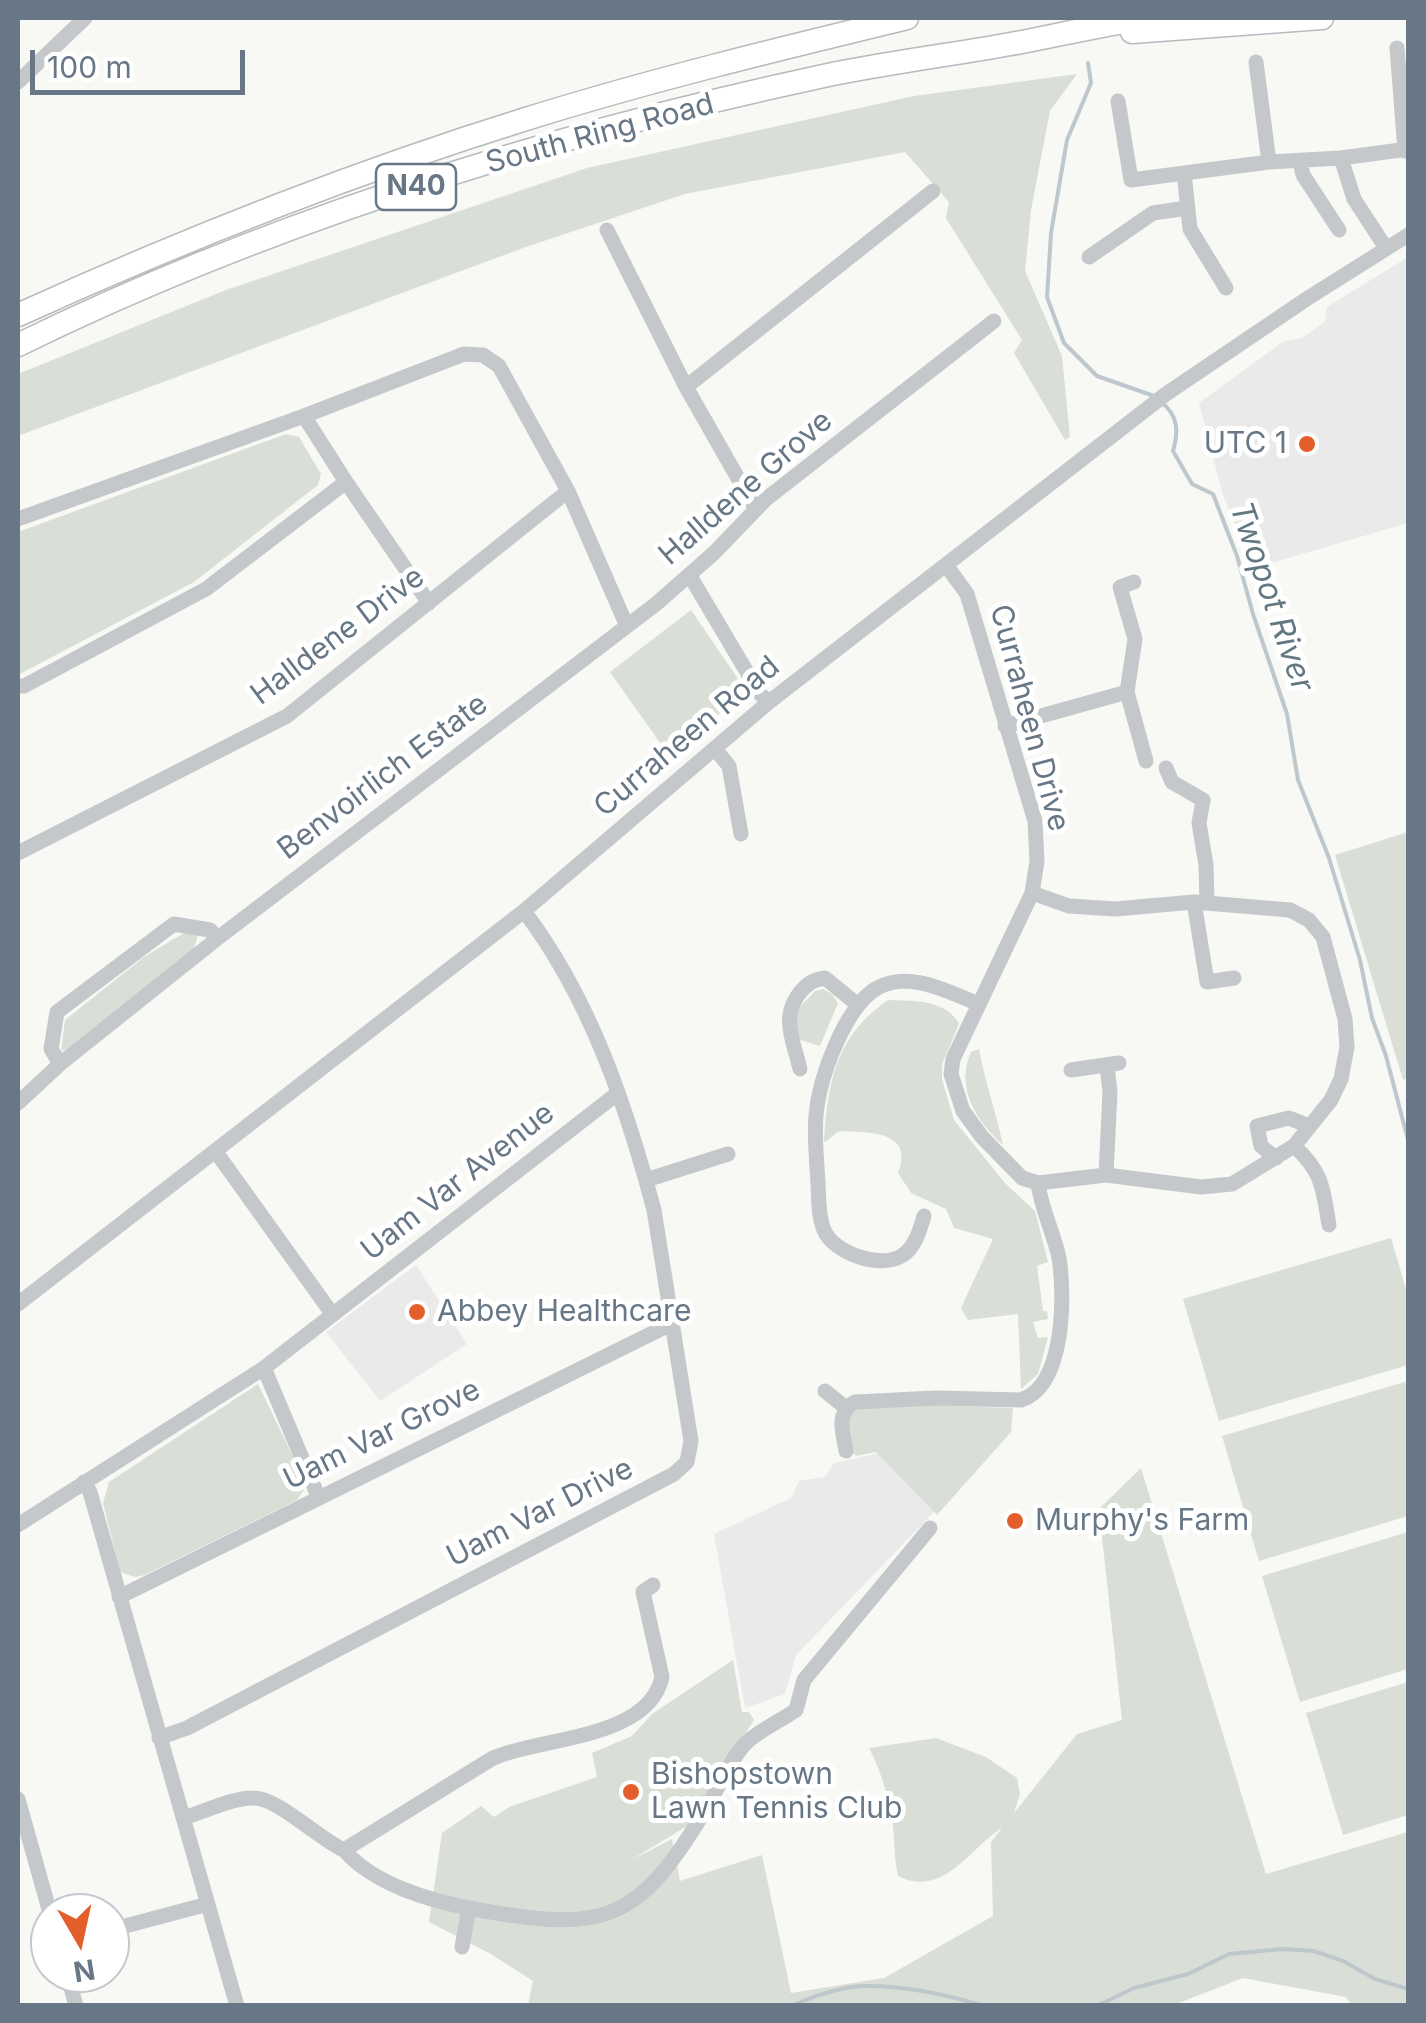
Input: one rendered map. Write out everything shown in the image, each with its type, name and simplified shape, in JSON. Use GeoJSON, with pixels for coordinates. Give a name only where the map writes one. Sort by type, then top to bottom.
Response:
{"type":"FeatureCollection","features":[{"type":"Feature","properties":{"kind":"highway","name":"South Ring Road"},"geometry":{"type":"LineString","coordinates":[[18,316],[240,220],[464,139],[669,78],[907,18]]}},
{"type":"Feature","properties":{"kind":"highway","name":"South Ring Road"},"geometry":{"type":"LineString","coordinates":[[18,344],[266,240],[524,152],[830,75],[1148,18]]}},
{"type":"Feature","properties":{"kind":"highway"},"geometry":{"type":"LineString","coordinates":[[1022,42],[1322,18]]}},
{"type":"Feature","properties":{"kind":"street"},"geometry":{"type":"LineString","coordinates":[[18,82],[85,18]]}},
{"type":"Feature","properties":{"kind":"street"},"geometry":{"type":"LineString","coordinates":[[1118,101],[1131,180],[1407,150],[1397,48]]}},
{"type":"Feature","properties":{"kind":"street"},"geometry":{"type":"LineString","coordinates":[[1256,62],[1269,162]]}},
{"type":"Feature","properties":{"kind":"street"},"geometry":{"type":"LineString","coordinates":[[1341,158],[1354,198],[1386,248]]}},
{"type":"Feature","properties":{"kind":"street"},"geometry":{"type":"LineString","coordinates":[[1300,161],[1303,175],[1340,230]]}},
{"type":"Feature","properties":{"kind":"street"},"geometry":{"type":"LineString","coordinates":[[1184,173],[1190,229],[1226,288]]}},
{"type":"Feature","properties":{"kind":"street"},"geometry":{"type":"LineString","coordinates":[[686,387],[933,190]]}},
{"type":"Feature","properties":{"kind":"street"},"geometry":{"type":"LineString","coordinates":[[1088,257],[1153,213],[1187,208]]}},
{"type":"Feature","properties":{"kind":"street"},"geometry":{"type":"LineString","coordinates":[[607,230],[686,387],[756,508]]}},
{"type":"Feature","properties":{"kind":"street","name":"Curraheen Road"},"geometry":{"type":"LineString","coordinates":[[18,1304],[524,911],[769,702],[1166,394],[1408,235]]}},
{"type":"Feature","properties":{"kind":"street","name":"Halldene Grove"},"geometry":{"type":"LineString","coordinates":[[582,660],[690,576],[756,508],[994,320]]}},
{"type":"Feature","properties":{"kind":"street"},"geometry":{"type":"LineString","coordinates":[[18,519],[464,354],[482,355],[500,366],[568,491],[626,624]]}},
{"type":"Feature","properties":{"kind":"street"},"geometry":{"type":"LineString","coordinates":[[304,416],[430,603]]}},
{"type":"Feature","properties":{"kind":"street"},"geometry":{"type":"LineString","coordinates":[[18,686],[206,589],[346,482]]}},
{"type":"Feature","properties":{"kind":"street","name":"Halldene Drive"},"geometry":{"type":"LineString","coordinates":[[18,853],[288,716],[568,491]]}},
{"type":"Feature","properties":{"kind":"street","name":"Curraheen Drive"},"geometry":{"type":"LineString","coordinates":[[946,565],[967,594],[1034,820],[1037,860],[1032,893],[953,1059],[951,1074],[963,1111],[982,1137],[1022,1178],[1038,1183]]}},
{"type":"Feature","properties":{"kind":"street"},"geometry":{"type":"LineString","coordinates":[[690,576],[760,694],[769,702]]}},
{"type":"Feature","properties":{"kind":"street"},"geometry":{"type":"LineString","coordinates":[[1134,582],[1120,586],[1135,639],[1127,692],[1146,761]]}},
{"type":"Feature","properties":{"kind":"street","name":"Benvoirlich Estate"},"geometry":{"type":"LineString","coordinates":[[18,1103],[60,1064],[218,938],[582,660]]}},
{"type":"Feature","properties":{"kind":"street"},"geometry":{"type":"LineString","coordinates":[[1005,726],[1127,692]]}},
{"type":"Feature","properties":{"kind":"street"},"geometry":{"type":"LineString","coordinates":[[716,749],[729,766],[740,834]]}},
{"type":"Feature","properties":{"kind":"street"},"geometry":{"type":"LineString","coordinates":[[1166,768],[1172,782],[1203,800],[1199,823],[1206,865],[1200,902],[1207,982],[1234,978]]}},
{"type":"Feature","properties":{"kind":"street"},"geometry":{"type":"LineString","coordinates":[[846,1452],[840,1422],[846,1408],[856,1402],[894,1398],[1020,1400],[1032,1396],[1040,1387],[1055,1354],[1063,1296],[1059,1257],[1038,1183],[1106,1175],[1200,1187],[1232,1184],[1294,1146],[1331,1100],[1341,1079],[1348,1046],[1345,1020],[1322,937],[1309,920],[1290,910],[1200,902],[1115,909],[1069,906],[1032,893]]}},
{"type":"Feature","properties":{"kind":"street","name":"Uam Var Drive"},"geometry":{"type":"LineString","coordinates":[[159,1738],[187,1728],[674,1474],[687,1462],[691,1441],[646,1180],[599,1039],[524,911]]}},
{"type":"Feature","properties":{"kind":"street"},"geometry":{"type":"LineString","coordinates":[[60,1064],[51,1050],[58,1012],[174,924],[210,930],[218,938]]}},
{"type":"Feature","properties":{"kind":"street"},"geometry":{"type":"LineString","coordinates":[[800,1069],[788,1018],[802,991],[825,978],[858,1005]]}},
{"type":"Feature","properties":{"kind":"street"},"geometry":{"type":"LineString","coordinates":[[924,1216],[916,1240],[908,1251],[894,1259],[847,1254],[828,1240],[821,1220],[816,1111],[824,1080],[842,1033],[858,1005],[878,988],[904,981],[931,985],[979,1004]]}},
{"type":"Feature","properties":{"kind":"street"},"geometry":{"type":"LineString","coordinates":[[1071,1070],[1113,1065],[1106,1175]]}},
{"type":"Feature","properties":{"kind":"street","name":"Uam Var Avenue"},"geometry":{"type":"LineString","coordinates":[[18,1525],[264,1368],[618,1093]]}},
{"type":"Feature","properties":{"kind":"street"},"geometry":{"type":"LineString","coordinates":[[1276,1158],[1261,1146],[1257,1126],[1289,1118],[1309,1126]]}},
{"type":"Feature","properties":{"kind":"street"},"geometry":{"type":"LineString","coordinates":[[1294,1146],[1322,1178],[1329,1225]]}},
{"type":"Feature","properties":{"kind":"street"},"geometry":{"type":"LineString","coordinates":[[216,1152],[333,1315]]}},
{"type":"Feature","properties":{"kind":"street"},"geometry":{"type":"LineString","coordinates":[[646,1180],[728,1154]]}},
{"type":"Feature","properties":{"kind":"street","name":"Uam Var Grove"},"geometry":{"type":"LineString","coordinates":[[118,1597],[671,1324]]}},
{"type":"Feature","properties":{"kind":"street"},"geometry":{"type":"LineString","coordinates":[[264,1368],[318,1496]]}},
{"type":"Feature","properties":{"kind":"street"},"geometry":{"type":"LineString","coordinates":[[825,1392],[846,1408]]}},
{"type":"Feature","properties":{"kind":"street"},"geometry":{"type":"LineString","coordinates":[[84,1482],[237,2006]]}},
{"type":"Feature","properties":{"kind":"street"},"geometry":{"type":"LineString","coordinates":[[183,1818],[252,1798],[268,1800],[325,1842],[344,1850],[356,1864],[407,1890],[469,1908],[531,1918],[593,1920],[620,1910],[654,1885],[684,1846],[746,1743],[796,1710],[804,1680],[930,1528]]}},
{"type":"Feature","properties":{"kind":"street"},"geometry":{"type":"LineString","coordinates":[[344,1850],[493,1758],[620,1724],[636,1715],[660,1689],[662,1678],[644,1592],[654,1585]]}},
{"type":"Feature","properties":{"kind":"street"},"geometry":{"type":"LineString","coordinates":[[18,1799],[44,1893]]}},
{"type":"Feature","properties":{"kind":"street"},"geometry":{"type":"LineString","coordinates":[[130,1925],[208,1904]]}},
{"type":"Feature","properties":{"kind":"street"},"geometry":{"type":"LineString","coordinates":[[462,1947],[469,1908]]}},
{"type":"Feature","properties":{"kind":"shaded area"},"geometry":{"type":"Polygon","coordinates":[[[1077,74],[1050,111],[1031,210],[1025,271],[1062,356],[1070,437],[1065,440],[1014,353],[1022,340],[946,218],[949,202],[905,152],[685,194],[523,248],[18,436],[18,374],[226,290],[587,168],[914,96],[1077,74]]]}},
{"type":"Feature","properties":{"kind":"shaded area"},"geometry":{"type":"Polygon","coordinates":[[[1408,257],[1408,523],[1254,568],[1223,495],[1199,403],[1284,341],[1302,338],[1325,322],[1327,307],[1408,257]]]}},
{"type":"Feature","properties":{"kind":"shaded area"},"geometry":{"type":"Polygon","coordinates":[[[286,434],[299,437],[321,474],[318,485],[194,582],[18,675],[18,532],[286,434]]]}},
{"type":"Feature","properties":{"kind":"shaded area"},"geometry":{"type":"Polygon","coordinates":[[[691,610],[747,692],[668,754],[610,672],[691,610]]]}},
{"type":"Feature","properties":{"kind":"shaded area"},"geometry":{"type":"Polygon","coordinates":[[[1408,832],[1408,1078],[1403,1080],[1335,855],[1408,832]]]}},
{"type":"Feature","properties":{"kind":"shaded area"},"geometry":{"type":"Polygon","coordinates":[[[184,933],[198,934],[194,949],[61,1051],[65,1020],[144,957],[184,933]]]}},
{"type":"Feature","properties":{"kind":"shaded area"},"geometry":{"type":"Polygon","coordinates":[[[823,989],[838,1003],[820,1046],[800,1040],[797,1010],[815,991],[823,989]]]}},
{"type":"Feature","properties":{"kind":"shaded area"},"geometry":{"type":"Polygon","coordinates":[[[888,1000],[937,1006],[959,1024],[942,1064],[942,1079],[954,1120],[1005,1183],[1035,1211],[1048,1262],[1037,1266],[1043,1311],[1047,1311],[1048,1319],[1033,1322],[1038,1338],[1048,1337],[1038,1374],[1021,1389],[1018,1314],[968,1320],[961,1308],[993,1239],[954,1228],[946,1209],[911,1193],[898,1173],[901,1153],[894,1141],[870,1133],[842,1132],[824,1142],[828,1100],[838,1062],[856,1029],[888,1000]]]}},
{"type":"Feature","properties":{"kind":"shaded area"},"geometry":{"type":"Polygon","coordinates":[[[979,1049],[1003,1145],[984,1125],[967,1090],[967,1065],[971,1052],[979,1049]]]}},
{"type":"Feature","properties":{"kind":"shaded area"},"geometry":{"type":"Polygon","coordinates":[[[1391,1238],[1408,1296],[1408,1365],[1219,1421],[1183,1299],[1391,1238]]]}},
{"type":"Feature","properties":{"kind":"shaded area"},"geometry":{"type":"Polygon","coordinates":[[[416,1265],[467,1344],[380,1401],[326,1332],[416,1265]]]}},
{"type":"Feature","properties":{"kind":"shaded area"},"geometry":{"type":"Polygon","coordinates":[[[1408,1381],[1408,1516],[1259,1561],[1222,1436],[1408,1381]]]}},
{"type":"Feature","properties":{"kind":"shaded area"},"geometry":{"type":"Polygon","coordinates":[[[258,1384],[303,1477],[304,1490],[297,1500],[145,1575],[135,1577],[120,1572],[103,1503],[109,1482],[258,1384]]]}},
{"type":"Feature","properties":{"kind":"shaded area"},"geometry":{"type":"Polygon","coordinates":[[[901,1404],[1013,1408],[1011,1432],[937,1515],[876,1452],[856,1456],[852,1452],[846,1419],[858,1408],[901,1404]]]}},
{"type":"Feature","properties":{"kind":"shaded area"},"geometry":{"type":"Polygon","coordinates":[[[880,1453],[935,1511],[796,1655],[785,1694],[745,1708],[714,1534],[791,1498],[799,1481],[825,1477],[834,1463],[880,1453]]]}},
{"type":"Feature","properties":{"kind":"shaded area"},"geometry":{"type":"Polygon","coordinates":[[[1141,1468],[1266,1874],[1408,1832],[1408,2005],[1352,2005],[1346,1997],[1243,1978],[1171,2006],[528,2005],[533,1981],[429,1922],[442,1833],[481,1806],[494,1817],[509,1807],[597,1777],[592,1753],[632,1736],[652,1714],[733,1660],[742,1712],[749,1712],[754,1720],[689,1825],[631,1860],[672,1839],[680,1881],[762,1855],[791,1993],[884,1978],[993,1916],[991,1842],[1002,1828],[943,1876],[914,1881],[898,1876],[890,1806],[869,1748],[936,1738],[986,1757],[1017,1778],[1020,1794],[1014,1813],[1077,1734],[1122,1720],[1099,1509],[1141,1468]]]}},
{"type":"Feature","properties":{"kind":"shaded area"},"geometry":{"type":"Polygon","coordinates":[[[1408,1532],[1408,1669],[1300,1702],[1262,1576],[1408,1532]]]}},
{"type":"Feature","properties":{"kind":"shaded area"},"geometry":{"type":"Polygon","coordinates":[[[1408,1682],[1408,1815],[1343,1835],[1306,1713],[1408,1682]]]}},
{"type":"Feature","properties":{"kind":"waterway","name":"Twopot River"},"geometry":{"type":"LineString","coordinates":[[1088,63],[1091,83],[1067,140],[1051,233],[1047,297],[1064,343],[1097,376],[1154,396]]}},
{"type":"Feature","properties":{"kind":"waterway","name":"Twopot River"},"geometry":{"type":"LineString","coordinates":[[1161,402],[1176,424],[1173,451],[1192,484],[1213,494],[1237,556],[1287,714],[1298,780],[1329,858],[1360,960],[1372,1018],[1408,1140]]}},
{"type":"Feature","properties":{"kind":"waterway"},"geometry":{"type":"LineString","coordinates":[[1097,2006],[1134,1988],[1188,1974],[1229,1954],[1282,1949],[1314,1951],[1343,1961],[1375,1979],[1408,1989]]}},
{"type":"Feature","properties":{"kind":"waterway"},"geometry":{"type":"LineString","coordinates":[[791,2006],[828,1992],[867,1986],[926,1992],[984,2006]]}},
{"type":"Feature","properties":{"kind":"place","name":"UTC 1"},"geometry":{"type":"Point","coordinates":[1307,444]}},
{"type":"Feature","properties":{"kind":"place","name":"Abbey Healthcare"},"geometry":{"type":"Point","coordinates":[417,1312]}},
{"type":"Feature","properties":{"kind":"place","name":"Murphy's Farm"},"geometry":{"type":"Point","coordinates":[1015,1521]}},
{"type":"Feature","properties":{"kind":"place","name":"Bishopstown Lawn Tennis Club"},"geometry":{"type":"Point","coordinates":[631,1792]}}]}
